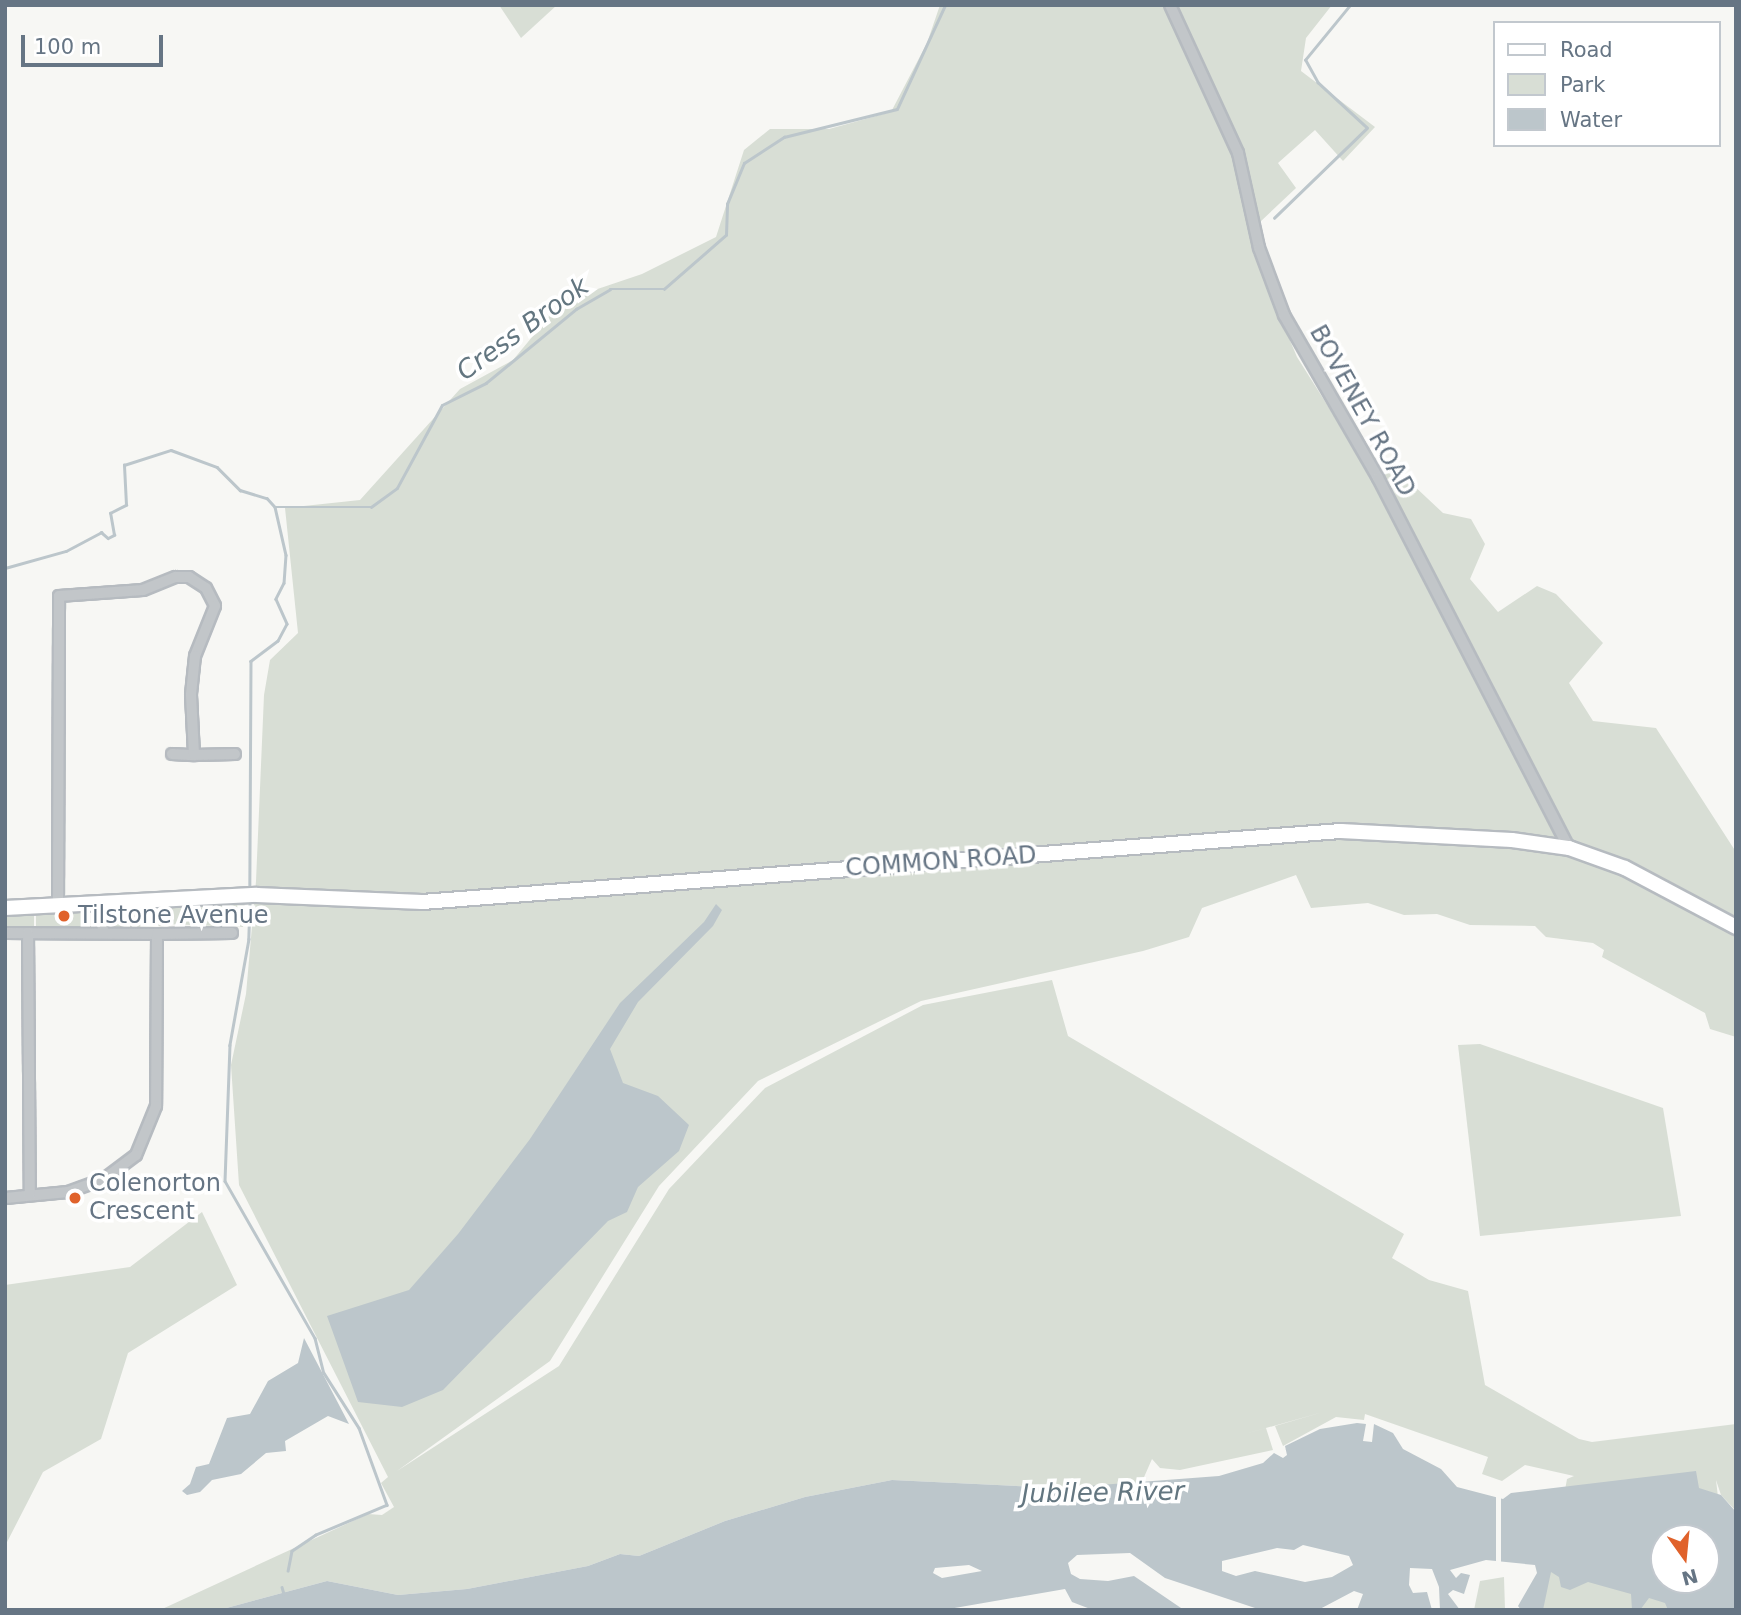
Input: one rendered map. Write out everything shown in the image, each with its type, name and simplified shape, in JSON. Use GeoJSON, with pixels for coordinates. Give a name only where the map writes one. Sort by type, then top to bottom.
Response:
{"type":"FeatureCollection","features":[{"type":"Feature","properties":{"kind":"main road","name":"COMMON ROAD"},"geometry":{"type":"LineString","coordinates":[[5,908],[257,895],[313,900],[422,902],[1318,831],[1543,843],[1569,848],[1625,868],[1736,927]]}},
{"type":"Feature","properties":{"kind":"street","name":"BOVENEY ROAD"},"geometry":{"type":"LineString","coordinates":[[1170,5],[1238,153],[1259,248],[1284,315],[1378,478],[1553,822],[1569,848]]}},
{"type":"Feature","properties":{"kind":"street"},"geometry":{"type":"LineString","coordinates":[[58,906],[59,596],[143,590],[176,577],[189,577],[206,588],[215,606],[195,656],[191,695],[194,755]]}},
{"type":"Feature","properties":{"kind":"street"},"geometry":{"type":"LineString","coordinates":[[172,754],[236,754]]}},
{"type":"Feature","properties":{"kind":"street"},"geometry":{"type":"LineString","coordinates":[[1543,843],[1553,822]]}},
{"type":"Feature","properties":{"kind":"street"},"geometry":{"type":"LineString","coordinates":[[101,904],[103,932]]}},
{"type":"Feature","properties":{"kind":"street"},"geometry":{"type":"LineString","coordinates":[[5,933],[103,932],[157,938],[232,933]]}},
{"type":"Feature","properties":{"kind":"street"},"geometry":{"type":"LineString","coordinates":[[29,933],[30,1195]]}},
{"type":"Feature","properties":{"kind":"street"},"geometry":{"type":"LineString","coordinates":[[5,1198],[68,1192],[104,1179],[136,1155],[152,1124],[156,1105],[157,938]]}},
{"type":"Feature","properties":{"kind":"green space"},"geometry":{"type":"Polygon","coordinates":[[[499,5],[557,5],[521,38],[499,5]]]}},
{"type":"Feature","properties":{"kind":"green space"},"geometry":{"type":"Polygon","coordinates":[[[940,5],[1332,5],[1306,38],[1301,71],[1375,127],[1343,161],[1315,130],[1278,163],[1296,188],[1260,222],[1249,224],[1253,253],[1297,357],[1375,481],[1395,468],[1443,513],[1471,519],[1485,544],[1470,579],[1498,612],[1537,586],[1556,594],[1603,643],[1569,683],[1593,721],[1656,728],[1736,852],[1736,1037],[1710,1029],[1705,1013],[1602,957],[1604,950],[1593,943],[1546,937],[1535,926],[1470,925],[1437,914],[1404,915],[1368,903],[1311,908],[1296,875],[1202,908],[1189,937],[1143,951],[921,1001],[758,1081],[659,1186],[550,1361],[397,1471],[559,1366],[669,1189],[765,1088],[923,1005],[1052,980],[1068,1036],[1404,1234],[1392,1258],[1429,1280],[1468,1291],[1485,1385],[1579,1439],[1592,1442],[1736,1424],[1736,1511],[1721,1495],[1716,1480],[1718,1497],[1563,1501],[1567,1479],[1574,1476],[1525,1465],[1502,1481],[1482,1474],[1488,1457],[1365,1414],[1364,1420],[1336,1417],[1283,1446],[1275,1426],[1323,1412],[1266,1428],[1273,1450],[1180,1470],[1160,1468],[1152,1459],[1141,1484],[1060,1488],[892,1480],[805,1497],[725,1521],[639,1556],[620,1554],[588,1566],[467,1589],[398,1595],[327,1581],[219,1610],[160,1610],[368,1514],[382,1515],[394,1507],[381,1483],[388,1477],[239,1185],[231,1065],[246,994],[256,881],[264,695],[270,660],[298,633],[285,508],[360,500],[460,389],[513,360],[562,301],[642,274],[716,237],[744,150],[770,129],[829,129],[891,112],[927,43],[940,5]]]}},
{"type":"Feature","properties":{"kind":"green space"},"geometry":{"type":"Polygon","coordinates":[[[245,900],[243,927],[166,924],[167,905],[245,900]]]}},
{"type":"Feature","properties":{"kind":"green space"},"geometry":{"type":"Polygon","coordinates":[[[162,907],[162,926],[105,928],[104,916],[112,909],[162,907]]]}},
{"type":"Feature","properties":{"kind":"green space"},"geometry":{"type":"Polygon","coordinates":[[[82,910],[90,919],[80,928],[36,929],[36,912],[82,910]]]}},
{"type":"Feature","properties":{"kind":"green space"},"geometry":{"type":"Polygon","coordinates":[[[5,913],[34,913],[34,930],[5,930],[5,913]]]}},
{"type":"Feature","properties":{"kind":"green space"},"geometry":{"type":"Polygon","coordinates":[[[1480,1044],[1663,1108],[1681,1216],[1480,1236],[1458,1045],[1480,1044]]]}},
{"type":"Feature","properties":{"kind":"green space"},"geometry":{"type":"Polygon","coordinates":[[[202,1212],[237,1285],[128,1353],[101,1439],[43,1472],[5,1546],[5,1285],[130,1267],[202,1212]]]}},
{"type":"Feature","properties":{"kind":"green space"},"geometry":{"type":"Polygon","coordinates":[[[1551,1568],[1587,1573],[1692,1610],[1535,1610],[1551,1568]]]}},
{"type":"Feature","properties":{"kind":"green space"},"geometry":{"type":"Polygon","coordinates":[[[1504,1577],[1505,1610],[1474,1610],[1480,1581],[1504,1577]]]}},
{"type":"Feature","properties":{"kind":"water"},"geometry":{"type":"Polygon","coordinates":[[[716,904],[722,910],[713,926],[638,1002],[610,1049],[623,1083],[658,1096],[689,1125],[679,1151],[638,1187],[627,1212],[608,1221],[443,1390],[402,1407],[358,1402],[327,1316],[409,1290],[458,1234],[530,1139],[620,1003],[704,922],[716,904]]]}},
{"type":"Feature","properties":{"kind":"water"},"geometry":{"type":"Polygon","coordinates":[[[304,1338],[349,1424],[328,1416],[285,1441],[286,1451],[266,1453],[241,1474],[212,1480],[200,1492],[187,1495],[182,1491],[190,1484],[196,1467],[209,1464],[227,1418],[250,1414],[268,1381],[298,1363],[304,1338]]]}},
{"type":"Feature","properties":{"kind":"water","name":"Jubilee River"},"geometry":{"type":"Polygon","coordinates":[[[1357,1423],[1366,1424],[1363,1441],[1372,1442],[1374,1424],[1393,1433],[1403,1449],[1441,1469],[1457,1487],[1503,1499],[1511,1493],[1696,1471],[1699,1488],[1721,1495],[1736,1512],[1736,1610],[1668,1610],[1665,1603],[1649,1598],[1640,1610],[1632,1610],[1631,1594],[1588,1582],[1570,1590],[1561,1587],[1559,1577],[1551,1572],[1543,1610],[1521,1610],[1518,1606],[1537,1573],[1535,1565],[1486,1560],[1450,1570],[1456,1578],[1461,1573],[1470,1575],[1464,1594],[1453,1590],[1448,1594],[1460,1610],[1440,1610],[1439,1587],[1432,1569],[1410,1568],[1409,1585],[1413,1593],[1427,1592],[1432,1610],[1357,1610],[1363,1594],[1354,1591],[1318,1610],[1261,1610],[1165,1578],[1130,1553],[1077,1555],[1068,1563],[1071,1574],[1080,1579],[1108,1581],[1134,1576],[1181,1608],[1196,1610],[1093,1610],[1072,1602],[1065,1589],[943,1610],[219,1610],[327,1581],[398,1595],[467,1589],[588,1566],[620,1554],[639,1556],[725,1521],[805,1497],[892,1480],[1060,1488],[1219,1476],[1263,1463],[1274,1453],[1283,1458],[1287,1455],[1285,1446],[1320,1429],[1357,1423]],[[1303,1545],[1294,1550],[1277,1548],[1222,1561],[1222,1571],[1236,1576],[1255,1571],[1305,1582],[1332,1577],[1353,1565],[1349,1556],[1303,1545]],[[969,1565],[935,1568],[933,1573],[942,1578],[982,1571],[969,1565]]]}},
{"type":"Feature","properties":{"kind":"pier"},"geometry":{"type":"Polygon","coordinates":[[[1496,1495],[1501,1495],[1501,1564],[1496,1564],[1496,1495]]]}},
{"type":"Feature","properties":{"kind":"waterway","name":"Cress Brook"},"geometry":{"type":"LineString","coordinates":[[275,507],[371,507],[397,488],[442,405],[486,383],[576,309],[610,289],[664,289],[726,235],[727,204],[744,163],[784,137],[897,109],[945,5]]}},
{"type":"Feature","properties":{"kind":"waterway"},"geometry":{"type":"LineString","coordinates":[[1274,218],[1367,128],[1318,83],[1305,60],[1350,5]]}},
{"type":"Feature","properties":{"kind":"waterway"},"geometry":{"type":"LineString","coordinates":[[5,568],[66,551],[101,532],[108,538],[114,535],[110,513],[126,505],[124,465],[171,450],[217,467],[240,490],[267,498],[275,507],[286,555],[284,583],[276,599],[287,624],[278,641],[251,661],[250,887]]}},
{"type":"Feature","properties":{"kind":"waterway"},"geometry":{"type":"LineString","coordinates":[[250,904],[249,939],[230,1045],[225,1181],[315,1338],[324,1373],[359,1428],[387,1505],[316,1535],[292,1551],[288,1571]]}},
{"type":"Feature","properties":{"kind":"waterway"},"geometry":{"type":"LineString","coordinates":[[282,1587],[284,1594]]}},
{"type":"Feature","properties":{"kind":"place","name":"Tilstone Avenue"},"geometry":{"type":"Point","coordinates":[64,916]}},
{"type":"Feature","properties":{"kind":"place","name":"Colenorton Crescent"},"geometry":{"type":"Point","coordinates":[75,1198]}}]}
